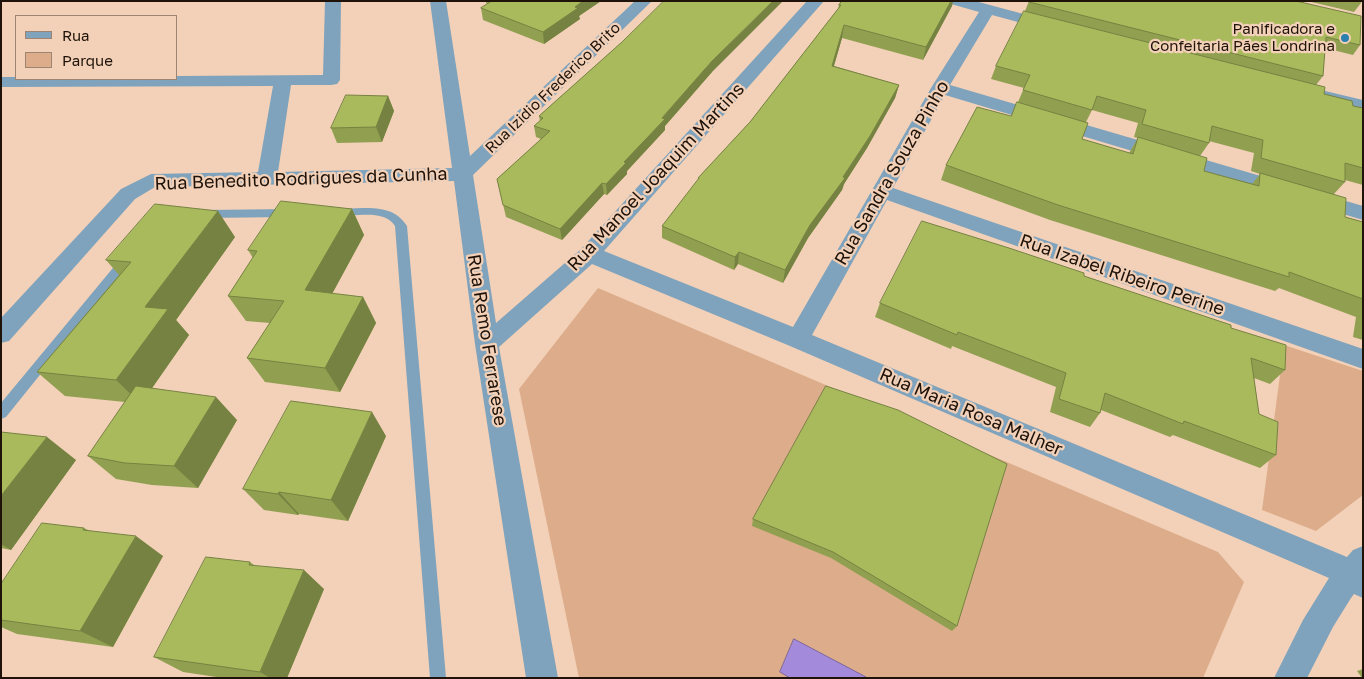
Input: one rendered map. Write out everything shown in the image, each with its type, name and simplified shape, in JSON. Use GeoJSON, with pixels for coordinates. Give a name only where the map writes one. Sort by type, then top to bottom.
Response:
{"type":"FeatureCollection","features":[{"type":"Feature","properties":{"kind":"street"},"geometry":{"type":"LineString","coordinates":[[1,82],[331,80],[333,1]]}},
{"type":"Feature","properties":{"kind":"street","name":"Rua Remo Ferrarese"},"geometry":{"type":"LineString","coordinates":[[438,1],[487,344],[542,678]]}},
{"type":"Feature","properties":{"kind":"street","name":"Rua Izidio Frederico Brito"},"geometry":{"type":"LineString","coordinates":[[462,174],[644,1]]}},
{"type":"Feature","properties":{"kind":"street","name":"Rua Manoel Joaquim Martins"},"geometry":{"type":"LineString","coordinates":[[487,344],[589,254],[816,1]]}},
{"type":"Feature","properties":{"kind":"street"},"geometry":{"type":"LineString","coordinates":[[956,1],[1065,29]]}},
{"type":"Feature","properties":{"kind":"street","name":"Rua Sandra Souza Pinho"},"geometry":{"type":"LineString","coordinates":[[798,339],[940,88],[988,10]]}},
{"type":"Feature","properties":{"kind":"street"},"geometry":{"type":"LineString","coordinates":[[267,178],[283,80]]}},
{"type":"Feature","properties":{"kind":"street"},"geometry":{"type":"LineString","coordinates":[[940,88],[1363,213]]}},
{"type":"Feature","properties":{"kind":"street"},"geometry":{"type":"LineString","coordinates":[[1305,91],[1363,106]]}},
{"type":"Feature","properties":{"kind":"street","name":"Rua Benedito Rodrigues da Cunha"},"geometry":{"type":"LineString","coordinates":[[1,334],[120,203],[141,185],[161,180],[462,174]]}},
{"type":"Feature","properties":{"kind":"street","name":"Rua Izabel Ribeiro Perine"},"geometry":{"type":"LineString","coordinates":[[881,191],[1363,359]]}},
{"type":"Feature","properties":{"kind":"street","name":"Rua Maria Rosa Malher"},"geometry":{"type":"LineString","coordinates":[[589,254],[1359,572]]}},
{"type":"Feature","properties":{"kind":"street"},"geometry":{"type":"LineString","coordinates":[[1290,678],[1319,618],[1359,572]]}},
{"type":"Feature","properties":{"kind":"lane"},"geometry":{"type":"LineString","coordinates":[[190,214],[308,213]]}},
{"type":"Feature","properties":{"kind":"lane"},"geometry":{"type":"LineString","coordinates":[[328,213],[389,213],[400,221],[438,678]]}},
{"type":"Feature","properties":{"kind":"lane"},"geometry":{"type":"LineString","coordinates":[[1,413],[132,252]]}},
{"type":"Feature","properties":{"kind":"green space"},"geometry":{"type":"Polygon","coordinates":[[[598,288],[1218,552],[1244,582],[1203,678],[579,678],[519,389],[598,288]]]}},
{"type":"Feature","properties":{"kind":"green space"},"geometry":{"type":"Polygon","coordinates":[[[1284,345],[1363,371],[1363,495],[1316,531],[1262,510],[1284,345]]]}},
{"type":"Feature","properties":{"kind":"shaded area"},"geometry":{"type":"Polygon","coordinates":[[[794,639],[866,678],[790,678],[780,672],[794,639]]]}},
{"type":"Feature","properties":{"kind":"building"},"geometry":{"type":"Polygon","coordinates":[[[492,1],[583,1],[575,7],[578,8],[543,32],[481,8],[492,1]]]}},
{"type":"Feature","properties":{"kind":"building"},"geometry":{"type":"Polygon","coordinates":[[[664,1],[773,1],[712,61],[662,118],[665,119],[624,162],[626,163],[606,184],[602,183],[560,229],[503,205],[497,179],[550,131],[534,126],[543,118],[539,116],[622,42],[664,1]]]}},
{"type":"Feature","properties":{"kind":"building"},"geometry":{"type":"Polygon","coordinates":[[[842,1],[951,1],[926,47],[844,25],[832,66],[899,85],[870,136],[843,177],[845,178],[810,225],[785,270],[739,252],[735,257],[662,226],[698,178],[750,122],[841,5],[839,5],[842,1]]]}},
{"type":"Feature","properties":{"kind":"building"},"geometry":{"type":"Polygon","coordinates":[[[1029,1],[1296,1],[1361,16],[1360,45],[1326,37],[1323,76],[1029,1]]]}},
{"type":"Feature","properties":{"kind":"building"},"geometry":{"type":"Polygon","coordinates":[[[1024,11],[1325,87],[1324,94],[1352,101],[1353,106],[1363,108],[1363,168],[1345,163],[1345,182],[1261,158],[1263,140],[1212,126],[1209,143],[1142,124],[1146,110],[1097,96],[1092,110],[1023,90],[1030,75],[996,66],[1024,11]]]}},
{"type":"Feature","properties":{"kind":"building"},"geometry":{"type":"Polygon","coordinates":[[[346,95],[388,96],[376,127],[331,128],[346,95]]]}},
{"type":"Feature","properties":{"kind":"building"},"geometry":{"type":"Polygon","coordinates":[[[1017,102],[1088,123],[1082,139],[1133,154],[1138,137],[1207,158],[1204,171],[1259,186],[1260,173],[1346,198],[1345,217],[1363,222],[1363,299],[1289,272],[1289,277],[1058,205],[946,165],[977,107],[1011,116],[1017,102]]]}},
{"type":"Feature","properties":{"kind":"building"},"geometry":{"type":"Polygon","coordinates":[[[281,201],[352,209],[305,290],[363,297],[325,368],[247,358],[284,301],[228,296],[257,251],[248,250],[281,201]]]}},
{"type":"Feature","properties":{"kind":"building"},"geometry":{"type":"Polygon","coordinates":[[[155,204],[218,211],[145,307],[168,309],[116,380],[37,372],[131,262],[106,260],[155,204]]]}},
{"type":"Feature","properties":{"kind":"building"},"geometry":{"type":"Polygon","coordinates":[[[922,221],[1084,273],[1084,276],[1231,325],[1231,328],[1286,345],[1285,370],[1251,358],[1259,414],[1278,422],[1276,455],[1184,421],[1183,424],[1105,393],[1100,413],[1059,399],[1066,373],[958,332],[957,335],[880,303],[922,221]]]}},
{"type":"Feature","properties":{"kind":"building"},"geometry":{"type":"Polygon","coordinates":[[[136,386],[216,397],[174,466],[125,463],[88,456],[136,386]]]}},
{"type":"Feature","properties":{"kind":"building"},"geometry":{"type":"Polygon","coordinates":[[[826,386],[898,410],[1007,464],[957,626],[833,552],[753,519],[826,386]]]}},
{"type":"Feature","properties":{"kind":"building"},"geometry":{"type":"Polygon","coordinates":[[[291,401],[372,412],[331,500],[243,489],[291,401]]]}},
{"type":"Feature","properties":{"kind":"building"},"geometry":{"type":"Polygon","coordinates":[[[1,432],[47,437],[1,496],[1,432]]]}},
{"type":"Feature","properties":{"kind":"building"},"geometry":{"type":"Polygon","coordinates":[[[42,523],[136,536],[80,631],[1,620],[1,584],[42,523]]]}},
{"type":"Feature","properties":{"kind":"building"},"geometry":{"type":"Polygon","coordinates":[[[206,557],[250,562],[249,565],[304,570],[260,672],[154,657],[206,557]]]}},
{"type":"Feature","properties":{"kind":"place","name":"Panificadora e Confeitaria Pães Londrina"},"geometry":{"type":"Point","coordinates":[1345,38]}}]}
